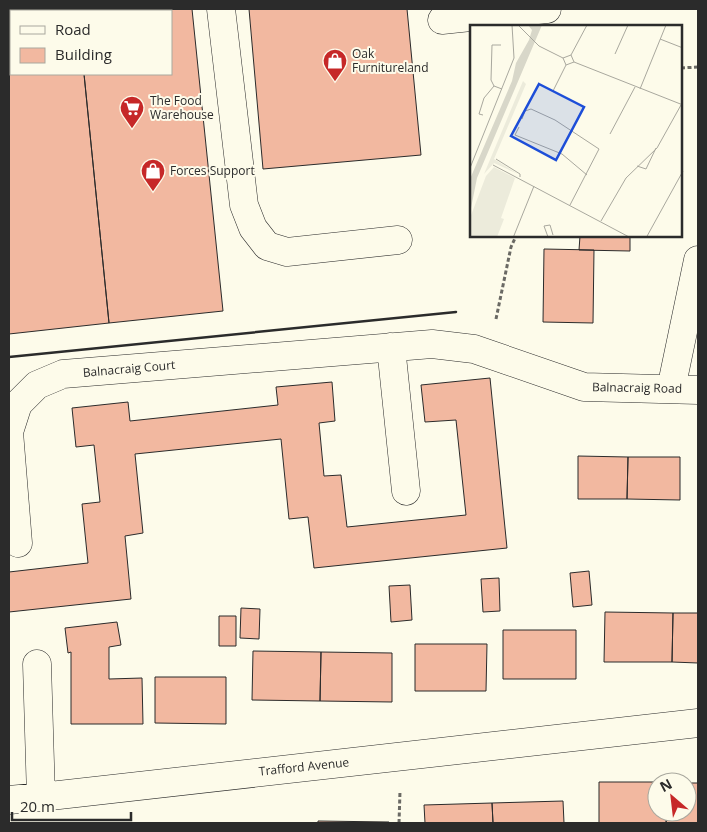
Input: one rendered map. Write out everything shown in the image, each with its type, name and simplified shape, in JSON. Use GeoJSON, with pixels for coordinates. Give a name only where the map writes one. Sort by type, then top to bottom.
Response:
{"type":"FeatureCollection","features":[{"type":"Feature","properties":{"kind":"street"},"geometry":{"type":"LineString","coordinates":[[221,9],[244,205],[253,228],[267,246],[287,252],[398,240]]}},
{"type":"Feature","properties":{"kind":"street"},"geometry":{"type":"LineString","coordinates":[[442,20],[547,9]]}},
{"type":"Feature","properties":{"kind":"street"},"geometry":{"type":"LineString","coordinates":[[671,389],[698,260]]}},
{"type":"Feature","properties":{"kind":"street","name":"Balnacraig Court"},"geometry":{"type":"LineString","coordinates":[[18,543],[9,432],[18,404],[37,385],[63,374],[432,344],[474,349],[520,364]]}},
{"type":"Feature","properties":{"kind":"street"},"geometry":{"type":"LineString","coordinates":[[390,347],[406,491]]}},
{"type":"Feature","properties":{"kind":"street","name":"Balnacraig Road"},"geometry":{"type":"LineString","coordinates":[[520,364],[584,387],[698,390]]}},
{"type":"Feature","properties":{"kind":"street"},"geometry":{"type":"LineString","coordinates":[[37,664],[41,797]]}},
{"type":"Feature","properties":{"kind":"street","name":"Trafford Avenue"},"geometry":{"type":"LineString","coordinates":[[9,800],[698,723]]}},
{"type":"Feature","properties":{"kind":"path"},"geometry":{"type":"LineString","coordinates":[[682,68],[698,67]]}},
{"type":"Feature","properties":{"kind":"path"},"geometry":{"type":"LineString","coordinates":[[489,354],[511,247],[515,238]]}},
{"type":"Feature","properties":{"kind":"building","name":"Forces Support"},"geometry":{"type":"Polygon","coordinates":[[[192,9],[223,311],[109,323],[84,75],[172,75],[172,10],[103,10],[192,9]]]}},
{"type":"Feature","properties":{"kind":"building","name":"Oak Furnitureland"},"geometry":{"type":"Polygon","coordinates":[[[249,9],[407,9],[421,155],[263,169],[249,9]]]}},
{"type":"Feature","properties":{"kind":"building"},"geometry":{"type":"Polygon","coordinates":[[[9,13],[10,75],[84,75],[109,323],[9,334],[9,13]]]}},
{"type":"Feature","properties":{"kind":"building"},"geometry":{"type":"Polygon","coordinates":[[[580,238],[630,238],[630,251],[579,250],[580,238]]]}},
{"type":"Feature","properties":{"kind":"building"},"geometry":{"type":"Polygon","coordinates":[[[544,249],[594,250],[593,323],[543,322],[544,249]]]}},
{"type":"Feature","properties":{"kind":"building"},"geometry":{"type":"Polygon","coordinates":[[[490,378],[507,548],[314,568],[308,517],[289,519],[281,439],[135,454],[143,533],[125,536],[131,599],[9,612],[9,572],[88,563],[82,504],[100,502],[94,445],[76,447],[72,408],[128,402],[130,421],[278,405],[276,387],[332,382],[335,421],[319,423],[324,476],[341,475],[347,527],[466,515],[456,420],[425,422],[421,385],[490,378]]]}},
{"type":"Feature","properties":{"kind":"building"},"geometry":{"type":"Polygon","coordinates":[[[578,456],[628,457],[627,499],[578,499],[578,456]]]}},
{"type":"Feature","properties":{"kind":"building"},"geometry":{"type":"Polygon","coordinates":[[[628,457],[680,457],[680,500],[627,499],[628,457]]]}},
{"type":"Feature","properties":{"kind":"building"},"geometry":{"type":"Polygon","coordinates":[[[589,571],[592,605],[573,607],[570,573],[589,571]]]}},
{"type":"Feature","properties":{"kind":"building"},"geometry":{"type":"Polygon","coordinates":[[[499,578],[500,611],[483,612],[481,579],[499,578]]]}},
{"type":"Feature","properties":{"kind":"building"},"geometry":{"type":"Polygon","coordinates":[[[410,585],[412,620],[391,622],[389,586],[410,585]]]}},
{"type":"Feature","properties":{"kind":"building"},"geometry":{"type":"Polygon","coordinates":[[[241,608],[260,609],[259,639],[240,638],[241,608]]]}},
{"type":"Feature","properties":{"kind":"building"},"geometry":{"type":"Polygon","coordinates":[[[605,612],[673,613],[672,662],[604,662],[605,612]]]}},
{"type":"Feature","properties":{"kind":"building"},"geometry":{"type":"Polygon","coordinates":[[[673,613],[698,613],[698,663],[672,662],[673,613]]]}},
{"type":"Feature","properties":{"kind":"building"},"geometry":{"type":"Polygon","coordinates":[[[219,616],[236,616],[236,646],[219,646],[219,616]]]}},
{"type":"Feature","properties":{"kind":"building"},"geometry":{"type":"Polygon","coordinates":[[[117,622],[121,645],[109,647],[109,679],[142,678],[143,724],[71,724],[71,652],[68,653],[65,628],[117,622]]]}},
{"type":"Feature","properties":{"kind":"building"},"geometry":{"type":"Polygon","coordinates":[[[503,630],[576,630],[576,679],[503,679],[503,630]]]}},
{"type":"Feature","properties":{"kind":"building"},"geometry":{"type":"Polygon","coordinates":[[[415,644],[487,644],[486,691],[415,691],[415,644]]]}},
{"type":"Feature","properties":{"kind":"building"},"geometry":{"type":"Polygon","coordinates":[[[253,651],[321,652],[320,701],[252,700],[253,651]]]}},
{"type":"Feature","properties":{"kind":"building"},"geometry":{"type":"Polygon","coordinates":[[[321,652],[392,653],[392,702],[320,701],[321,652]]]}},
{"type":"Feature","properties":{"kind":"building"},"geometry":{"type":"Polygon","coordinates":[[[155,677],[226,677],[226,724],[155,723],[155,677]]]}},
{"type":"Feature","properties":{"kind":"building"},"geometry":{"type":"Polygon","coordinates":[[[599,782],[647,782],[647,822],[666,822],[666,823],[599,823],[599,782]]]}},
{"type":"Feature","properties":{"kind":"building"},"geometry":{"type":"Polygon","coordinates":[[[698,783],[698,823],[666,823],[697,822],[698,783]]]}},
{"type":"Feature","properties":{"kind":"building"},"geometry":{"type":"Polygon","coordinates":[[[563,801],[564,823],[493,823],[492,803],[563,801]]]}},
{"type":"Feature","properties":{"kind":"building"},"geometry":{"type":"Polygon","coordinates":[[[492,803],[493,823],[425,823],[424,805],[492,803]]]}},
{"type":"Feature","properties":{"kind":"building"},"geometry":{"type":"Polygon","coordinates":[[[318,821],[389,822],[389,823],[318,823],[318,821]]]}},
{"type":"Feature","properties":{"kind":"wall"},"geometry":{"type":"LineString","coordinates":[[9,357],[456,312]]}},
{"type":"Feature","properties":{"kind":"place","name":"Oak Furnitureland"},"geometry":{"type":"Point","coordinates":[335,82]}},
{"type":"Feature","properties":{"kind":"place","name":"The Food Warehouse"},"geometry":{"type":"Point","coordinates":[132,129]}},
{"type":"Feature","properties":{"kind":"place","name":"Forces Support"},"geometry":{"type":"Point","coordinates":[153,192]}}]}
